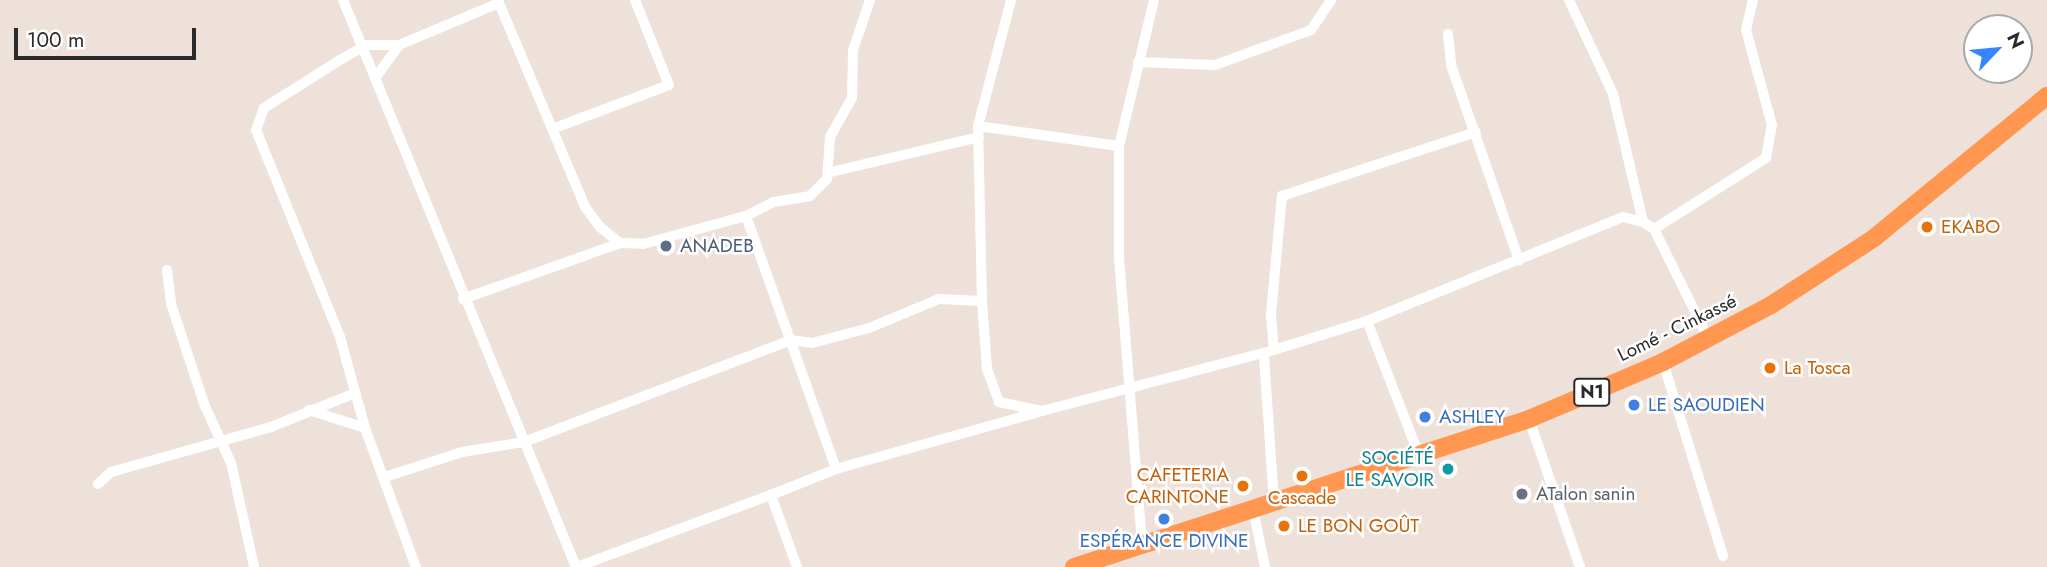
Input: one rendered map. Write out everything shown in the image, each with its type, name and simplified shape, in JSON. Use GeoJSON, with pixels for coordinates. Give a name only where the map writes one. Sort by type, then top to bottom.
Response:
{"type":"FeatureCollection","features":[{"type":"Feature","properties":{"kind":"highway","name":"Lomé - Cinkassé"},"geometry":{"type":"LineString","coordinates":[[1074,567],[1529,419],[1664,362],[1709,338],[1874,238],[2047,96]]}},
{"type":"Feature","properties":{"kind":"street"},"geometry":{"type":"LineString","coordinates":[[343,0],[366,45],[463,299],[577,567],[836,469],[1042,411],[1128,394],[1367,321],[1623,217],[1643,222],[1654,229],[1709,338]]}},
{"type":"Feature","properties":{"kind":"street"},"geometry":{"type":"LineString","coordinates":[[552,129],[669,85],[635,0]]}},
{"type":"Feature","properties":{"kind":"street"},"geometry":{"type":"LineString","coordinates":[[831,172],[830,137],[852,99],[853,50],[870,0]]}},
{"type":"Feature","properties":{"kind":"street"},"geometry":{"type":"LineString","coordinates":[[1011,0],[978,132],[982,301],[987,369],[999,402],[1042,411]]}},
{"type":"Feature","properties":{"kind":"street"},"geometry":{"type":"LineString","coordinates":[[1142,544],[1128,394],[1119,146],[1154,0]]}},
{"type":"Feature","properties":{"kind":"street"},"geometry":{"type":"LineString","coordinates":[[1139,61],[1215,65],[1311,30],[1331,0]]}},
{"type":"Feature","properties":{"kind":"street"},"geometry":{"type":"LineString","coordinates":[[1569,0],[1619,115],[1643,222]]}},
{"type":"Feature","properties":{"kind":"street"},"geometry":{"type":"LineString","coordinates":[[1654,229],[1766,158],[1772,125],[1746,30],[1753,0]]}},
{"type":"Feature","properties":{"kind":"street"},"geometry":{"type":"LineString","coordinates":[[416,567],[365,428],[340,337],[256,130],[264,108],[366,45],[399,45],[498,2],[585,207],[620,243]]}},
{"type":"Feature","properties":{"kind":"street"},"geometry":{"type":"LineString","coordinates":[[1448,34],[1451,65],[1519,260]]}},
{"type":"Feature","properties":{"kind":"street"},"geometry":{"type":"LineString","coordinates":[[376,77],[399,45]]}},
{"type":"Feature","properties":{"kind":"street"},"geometry":{"type":"LineString","coordinates":[[463,299],[620,243],[643,244],[746,216],[773,202],[810,197],[831,172],[978,132],[1119,146]]}},
{"type":"Feature","properties":{"kind":"street"},"geometry":{"type":"LineString","coordinates":[[1274,501],[1269,353],[1282,196],[1476,132]]}},
{"type":"Feature","properties":{"kind":"street"},"geometry":{"type":"LineString","coordinates":[[746,216],[836,469]]}},
{"type":"Feature","properties":{"kind":"street"},"geometry":{"type":"LineString","coordinates":[[167,270],[171,304],[234,474],[254,567]]}},
{"type":"Feature","properties":{"kind":"street"},"geometry":{"type":"LineString","coordinates":[[385,477],[462,452],[524,442],[791,340],[812,343],[869,328],[939,299],[982,301]]}},
{"type":"Feature","properties":{"kind":"street"},"geometry":{"type":"LineString","coordinates":[[1367,321],[1419,455]]}},
{"type":"Feature","properties":{"kind":"street"},"geometry":{"type":"LineString","coordinates":[[1664,362],[1723,556]]}},
{"type":"Feature","properties":{"kind":"street"},"geometry":{"type":"LineString","coordinates":[[98,484],[111,472],[220,442],[355,393]]}},
{"type":"Feature","properties":{"kind":"street"},"geometry":{"type":"LineString","coordinates":[[309,410],[365,428]]}},
{"type":"Feature","properties":{"kind":"street"},"geometry":{"type":"LineString","coordinates":[[1529,419],[1580,567]]}},
{"type":"Feature","properties":{"kind":"street"},"geometry":{"type":"LineString","coordinates":[[771,495],[797,567]]}},
{"type":"Feature","properties":{"kind":"street"},"geometry":{"type":"LineString","coordinates":[[1253,509],[1265,567]]}},
{"type":"Feature","properties":{"kind":"place","name":"EKABO"},"geometry":{"type":"Point","coordinates":[1927,227]}},
{"type":"Feature","properties":{"kind":"place","name":"ANADEB"},"geometry":{"type":"Point","coordinates":[666,246]}},
{"type":"Feature","properties":{"kind":"place","name":"La Tosca"},"geometry":{"type":"Point","coordinates":[1770,368]}},
{"type":"Feature","properties":{"kind":"place","name":"LE SAOUDIEN"},"geometry":{"type":"Point","coordinates":[1634,405]}},
{"type":"Feature","properties":{"kind":"place","name":"ASHLEY"},"geometry":{"type":"Point","coordinates":[1425,417]}},
{"type":"Feature","properties":{"kind":"place","name":"SOCIÉTÉ LE SAVOIR"},"geometry":{"type":"Point","coordinates":[1448,469]}},
{"type":"Feature","properties":{"kind":"place","name":"Cascade"},"geometry":{"type":"Point","coordinates":[1302,476]}},
{"type":"Feature","properties":{"kind":"place","name":"CAFETERIA CARINTONE"},"geometry":{"type":"Point","coordinates":[1243,486]}},
{"type":"Feature","properties":{"kind":"place","name":"ATalon sanin"},"geometry":{"type":"Point","coordinates":[1522,494]}},
{"type":"Feature","properties":{"kind":"place","name":"ESPÉRANCE DIVINE"},"geometry":{"type":"Point","coordinates":[1164,519]}},
{"type":"Feature","properties":{"kind":"place","name":"LE BON GOÛT"},"geometry":{"type":"Point","coordinates":[1284,526]}}]}
